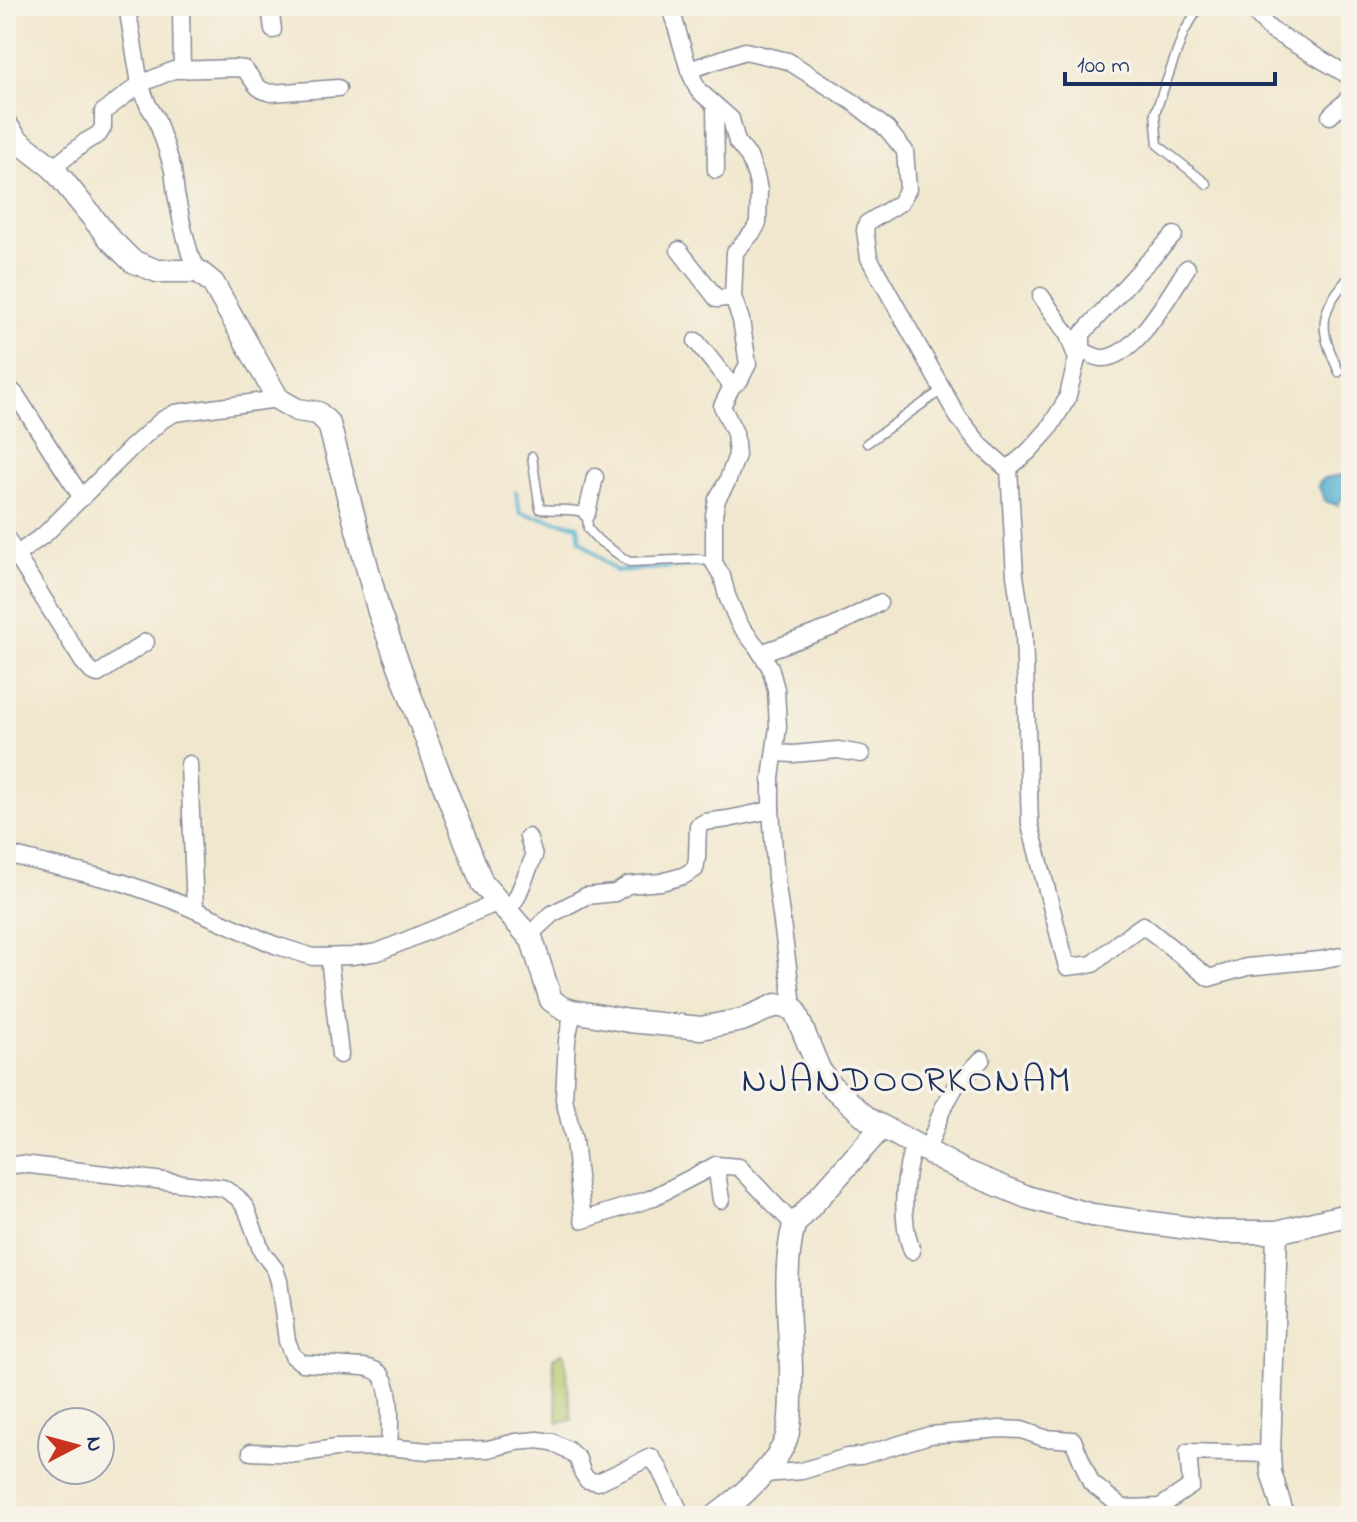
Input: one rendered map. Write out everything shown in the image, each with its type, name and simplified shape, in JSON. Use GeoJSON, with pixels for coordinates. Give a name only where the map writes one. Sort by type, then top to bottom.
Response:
{"type":"FeatureCollection","features":[{"type":"Feature","properties":{"kind":"main road"},"geometry":{"type":"LineString","coordinates":[[6,125],[17,140],[53,168],[109,238],[132,261],[157,271],[198,271],[213,283],[278,399],[297,410],[318,413],[329,424],[379,612],[439,773],[482,883],[532,940],[551,1000],[573,1011],[629,1021],[701,1028],[742,1020],[776,1005],[794,1009],[819,1069],[829,1084],[868,1119],[962,1170],[1027,1197],[1092,1215],[1218,1232],[1277,1232],[1351,1214]]}},
{"type":"Feature","properties":{"kind":"main road"},"geometry":{"type":"LineString","coordinates":[[716,1516],[764,1474],[785,1441],[790,1412],[792,1361],[786,1274],[794,1225],[882,1127]]}},
{"type":"Feature","properties":{"kind":"street"},"geometry":{"type":"LineString","coordinates":[[127,6],[140,84],[167,150],[183,228],[198,271]]}},
{"type":"Feature","properties":{"kind":"street"},"geometry":{"type":"LineString","coordinates":[[179,6],[182,70]]}},
{"type":"Feature","properties":{"kind":"street"},"geometry":{"type":"LineString","coordinates":[[270,6],[273,30]]}},
{"type":"Feature","properties":{"kind":"street"},"geometry":{"type":"LineString","coordinates":[[670,6],[698,90],[731,119],[737,142],[749,157],[759,190],[758,223],[735,252],[733,297],[741,320],[748,364],[722,406],[735,433],[737,455],[717,499],[714,563],[722,576],[739,624],[770,667],[776,689],[778,727],[771,778],[771,810],[776,878],[792,997],[788,1008]]}},
{"type":"Feature","properties":{"kind":"street"},"geometry":{"type":"LineString","coordinates":[[1248,6],[1271,30],[1351,77]]}},
{"type":"Feature","properties":{"kind":"street"},"geometry":{"type":"LineString","coordinates":[[689,70],[745,51],[788,61],[853,102],[887,129],[905,151],[908,189],[900,203],[867,223],[869,258],[958,417],[981,446],[1009,468]]}},
{"type":"Feature","properties":{"kind":"street"},"geometry":{"type":"LineString","coordinates":[[53,168],[99,134],[103,127],[103,112],[140,84],[174,70],[244,69],[258,88],[272,93],[338,88]]}},
{"type":"Feature","properties":{"kind":"street"},"geometry":{"type":"LineString","coordinates":[[1330,116],[1351,96]]}},
{"type":"Feature","properties":{"kind":"street"},"geometry":{"type":"LineString","coordinates":[[715,106],[716,170]]}},
{"type":"Feature","properties":{"kind":"street"},"geometry":{"type":"LineString","coordinates":[[1009,468],[1048,430],[1067,399],[1080,355],[1082,334],[1174,235]]}},
{"type":"Feature","properties":{"kind":"street"},"geometry":{"type":"LineString","coordinates":[[679,250],[717,299],[733,297]]}},
{"type":"Feature","properties":{"kind":"street"},"geometry":{"type":"LineString","coordinates":[[1080,355],[1112,357],[1126,349],[1150,322],[1187,268]]}},
{"type":"Feature","properties":{"kind":"street"},"geometry":{"type":"LineString","coordinates":[[1041,296],[1080,355]]}},
{"type":"Feature","properties":{"kind":"street"},"geometry":{"type":"LineString","coordinates":[[696,341],[732,386]]}},
{"type":"Feature","properties":{"kind":"street"},"geometry":{"type":"LineString","coordinates":[[6,385],[16,395],[82,498]]}},
{"type":"Feature","properties":{"kind":"street"},"geometry":{"type":"LineString","coordinates":[[16,555],[45,534],[162,420],[175,413],[278,399]]}},
{"type":"Feature","properties":{"kind":"street"},"geometry":{"type":"LineString","coordinates":[[1009,468],[1015,576],[1024,633],[1030,825],[1067,967],[1093,964],[1143,925],[1209,978],[1247,967],[1351,954]]}},
{"type":"Feature","properties":{"kind":"street"},"geometry":{"type":"LineString","coordinates":[[587,513],[595,477]]}},
{"type":"Feature","properties":{"kind":"street"},"geometry":{"type":"LineString","coordinates":[[6,537],[92,672],[98,674],[106,670],[146,642]]}},
{"type":"Feature","properties":{"kind":"street"},"geometry":{"type":"LineString","coordinates":[[761,653],[833,627],[879,603]]}},
{"type":"Feature","properties":{"kind":"street"},"geometry":{"type":"LineString","coordinates":[[775,753],[838,750],[861,754]]}},
{"type":"Feature","properties":{"kind":"street"},"geometry":{"type":"LineString","coordinates":[[189,764],[195,910]]}},
{"type":"Feature","properties":{"kind":"street"},"geometry":{"type":"LineString","coordinates":[[528,936],[552,914],[586,896],[615,893],[628,885],[661,882],[695,869],[698,826],[705,822],[771,810]]}},
{"type":"Feature","properties":{"kind":"street"},"geometry":{"type":"LineString","coordinates":[[6,854],[124,883],[275,945],[313,957],[329,957],[378,952],[503,907],[517,897],[534,856],[528,837]]}},
{"type":"Feature","properties":{"kind":"street"},"geometry":{"type":"LineString","coordinates":[[329,957],[340,1055]]}},
{"type":"Feature","properties":{"kind":"street"},"geometry":{"type":"LineString","coordinates":[[573,1011],[567,1040],[564,1099],[574,1141],[583,1220],[650,1199],[716,1165],[739,1167],[794,1225]]}},
{"type":"Feature","properties":{"kind":"street"},"geometry":{"type":"LineString","coordinates":[[912,1251],[906,1236],[905,1178],[955,1087],[982,1059]]}},
{"type":"Feature","properties":{"kind":"street"},"geometry":{"type":"LineString","coordinates":[[6,1166],[22,1164],[223,1188],[237,1197],[246,1208],[262,1252],[275,1269],[287,1341],[293,1356],[302,1363],[363,1367],[381,1375],[389,1402],[389,1447]]}},
{"type":"Feature","properties":{"kind":"street"},"geometry":{"type":"LineString","coordinates":[[716,1165],[721,1200]]}},
{"type":"Feature","properties":{"kind":"street"},"geometry":{"type":"LineString","coordinates":[[1277,1232],[1270,1454],[1271,1472],[1284,1516]]}},
{"type":"Feature","properties":{"kind":"street"},"geometry":{"type":"LineString","coordinates":[[764,1474],[802,1471],[930,1435],[1022,1430],[1044,1438],[1073,1440],[1091,1483],[1123,1508],[1160,1507],[1191,1486],[1188,1452],[1270,1454]]}},
{"type":"Feature","properties":{"kind":"street"},"geometry":{"type":"LineString","coordinates":[[251,1452],[296,1454],[336,1448],[389,1447],[459,1450],[488,1449],[538,1440],[552,1442],[578,1459],[587,1480],[598,1482],[651,1457],[682,1516]]}},
{"type":"Feature","properties":{"kind":"lane"},"geometry":{"type":"LineString","coordinates":[[1200,6],[1184,32],[1155,113],[1158,145],[1207,184]]}},
{"type":"Feature","properties":{"kind":"lane"},"geometry":{"type":"LineString","coordinates":[[1339,372],[1327,346],[1324,315],[1351,275]]}},
{"type":"Feature","properties":{"kind":"lane"},"geometry":{"type":"LineString","coordinates":[[867,443],[943,390]]}},
{"type":"Feature","properties":{"kind":"lane"},"geometry":{"type":"LineString","coordinates":[[532,457],[540,509],[587,513],[588,529],[629,562],[700,559],[714,563]]}},
{"type":"Feature","properties":{"kind":"green space"},"geometry":{"type":"Polygon","coordinates":[[[564,1352],[572,1420],[558,1423],[553,1358],[564,1352]]]}},
{"type":"Feature","properties":{"kind":"water"},"geometry":{"type":"Polygon","coordinates":[[[1351,474],[1351,495],[1341,499],[1338,505],[1326,502],[1318,485],[1324,478],[1351,474]]]}},
{"type":"Feature","properties":{"kind":"waterway"},"geometry":{"type":"LineString","coordinates":[[516,492],[520,513],[578,526],[580,540],[616,571],[705,565]]}},
{"type":"Feature","properties":{"kind":"district","name":"NJANDOORKONAM"},"geometry":{"type":"Point","coordinates":[907,1078]}}]}
